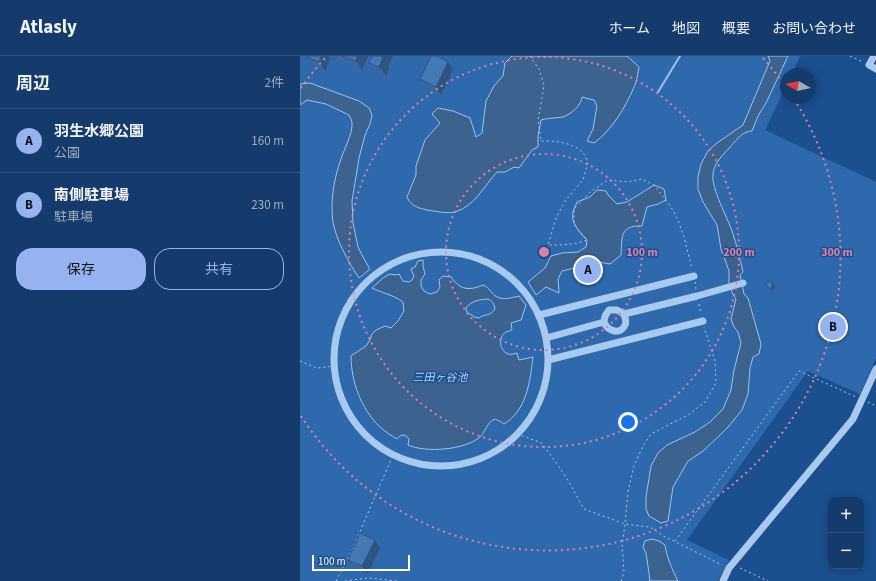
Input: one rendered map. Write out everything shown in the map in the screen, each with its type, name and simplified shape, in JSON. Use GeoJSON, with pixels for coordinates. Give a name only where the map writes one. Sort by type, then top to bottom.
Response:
{"type":"FeatureCollection","features":[{"type":"Feature","properties":{"kind":"street"},"geometry":{"type":"LineString","coordinates":[[874,56],[869,65],[876,69]]}},
{"type":"Feature","properties":{"kind":"street"},"geometry":{"type":"LineString","coordinates":[[448,252],[465,254],[480,259],[500,269],[521,287],[531,300],[539,315],[546,338],[548,360],[547,377],[543,393],[528,422],[517,434],[494,453],[466,464],[451,466],[421,465],[406,461],[393,455],[370,440],[360,430],[352,419],[339,394],[334,366],[334,350],[342,317],[350,302],[371,277],[385,267],[415,254],[448,252]]}},
{"type":"Feature","properties":{"kind":"street"},"geometry":{"type":"LineString","coordinates":[[539,315],[694,276]]}},
{"type":"Feature","properties":{"kind":"street"},"geometry":{"type":"LineString","coordinates":[[624,314],[743,284]]}},
{"type":"Feature","properties":{"kind":"street"},"geometry":{"type":"LineString","coordinates":[[609,310],[618,310],[624,314],[626,322],[622,329],[612,331],[606,327],[604,322],[605,316],[609,310]]}},
{"type":"Feature","properties":{"kind":"street"},"geometry":{"type":"LineString","coordinates":[[548,360],[703,321]]}},
{"type":"Feature","properties":{"kind":"street"},"geometry":{"type":"LineString","coordinates":[[546,338],[604,322]]}},
{"type":"Feature","properties":{"kind":"street"},"geometry":{"type":"LineString","coordinates":[[723,581],[731,566],[853,419],[876,369]]}},
{"type":"Feature","properties":{"kind":"path"},"geometry":{"type":"LineString","coordinates":[[530,56],[539,70],[544,85],[542,104],[538,120],[541,141]]}},
{"type":"Feature","properties":{"kind":"path"},"geometry":{"type":"LineString","coordinates":[[850,56],[869,65]]}},
{"type":"Feature","properties":{"kind":"path"},"geometry":{"type":"LineString","coordinates":[[300,361],[317,368],[334,366]]}},
{"type":"Feature","properties":{"kind":"path"},"geometry":{"type":"LineString","coordinates":[[675,541],[800,371],[876,406]]}},
{"type":"Feature","properties":{"kind":"path"},"geometry":{"type":"LineString","coordinates":[[517,434],[542,442],[566,477],[584,509],[625,524],[650,527],[665,537],[768,581]]}},
{"type":"Feature","properties":{"kind":"path"},"geometry":{"type":"LineString","coordinates":[[336,581],[352,550],[393,455]]}},
{"type":"Feature","properties":{"kind":"path"},"geometry":{"type":"LineString","coordinates":[[346,581],[369,578],[397,581]]}},
{"type":"Feature","properties":{"kind":"shaded area"},"geometry":{"type":"Polygon","coordinates":[[[300,56],[800,56],[795,68],[780,68],[780,99],[765,130],[876,182],[876,358],[860,394],[808,371],[687,540],[729,560],[718,581],[300,581],[300,56]]]}},
{"type":"Feature","properties":{"kind":"water"},"geometry":{"type":"Polygon","coordinates":[[[512,56],[627,56],[639,67],[635,85],[623,109],[613,124],[594,143],[587,141],[593,129],[597,106],[594,100],[582,97],[580,104],[566,116],[541,120],[538,136],[538,147],[532,150],[519,168],[514,167],[505,172],[497,172],[479,195],[462,209],[452,213],[445,213],[424,209],[413,205],[407,197],[416,175],[416,166],[425,140],[440,123],[432,114],[438,108],[453,111],[470,118],[476,137],[482,133],[486,101],[494,86],[503,76],[505,63],[512,56]]]}},
{"type":"Feature","properties":{"kind":"water"},"geometry":{"type":"Polygon","coordinates":[[[768,56],[788,56],[782,68],[780,68],[780,73],[752,131],[740,136],[722,155],[715,166],[713,174],[713,180],[720,204],[731,227],[743,272],[740,275],[744,294],[748,298],[761,344],[759,354],[753,357],[750,368],[748,394],[742,410],[717,438],[703,451],[688,461],[673,487],[668,521],[661,523],[649,516],[646,509],[646,497],[651,466],[658,453],[667,445],[695,432],[710,422],[723,409],[731,390],[734,370],[741,343],[738,332],[731,319],[736,299],[732,293],[729,283],[729,271],[721,249],[717,225],[703,202],[698,189],[698,177],[701,164],[708,151],[743,125],[770,61],[768,56]]]}},
{"type":"Feature","properties":{"kind":"water"},"geometry":{"type":"Polygon","coordinates":[[[310,83],[359,101],[369,108],[372,115],[359,158],[352,201],[353,223],[358,247],[370,269],[359,278],[340,244],[332,214],[332,198],[335,182],[342,155],[351,131],[352,121],[349,115],[326,104],[307,100],[300,105],[300,84],[310,83]]]}},
{"type":"Feature","properties":{"kind":"water"},"geometry":{"type":"Polygon","coordinates":[[[654,185],[664,189],[666,200],[647,207],[642,226],[635,226],[626,230],[622,238],[621,255],[610,264],[599,262],[562,271],[558,279],[559,293],[546,287],[536,295],[528,282],[545,268],[551,256],[562,253],[578,252],[586,247],[587,240],[574,223],[572,216],[577,202],[590,197],[597,190],[606,191],[617,204],[627,202],[654,185]]]}},
{"type":"Feature","properties":{"kind":"water","name":"三田ヶ谷池"},"geometry":{"type":"Polygon","coordinates":[[[423,260],[425,274],[421,280],[421,286],[424,291],[430,294],[437,292],[440,287],[439,280],[443,276],[451,277],[461,287],[469,289],[483,285],[498,298],[519,296],[526,305],[521,320],[511,323],[512,330],[503,334],[501,340],[501,347],[503,350],[508,354],[517,353],[519,360],[533,357],[529,385],[518,411],[504,424],[497,420],[493,420],[480,437],[473,441],[465,445],[445,449],[425,449],[408,445],[409,439],[405,435],[400,436],[397,439],[380,427],[367,412],[362,403],[355,385],[351,365],[351,356],[366,346],[372,334],[376,330],[385,326],[391,328],[398,321],[404,311],[403,302],[372,288],[390,274],[399,274],[403,281],[409,282],[414,276],[411,269],[415,267],[418,261],[423,260]],[[488,299],[473,302],[466,308],[467,312],[474,317],[479,318],[492,313],[495,309],[488,299]]]}},
{"type":"Feature","properties":{"kind":"water"},"geometry":{"type":"Polygon","coordinates":[[[652,539],[665,545],[670,563],[678,581],[650,581],[646,553],[643,547],[645,541],[652,539]]]}},
{"type":"Feature","properties":{"kind":"building"},"geometry":{"type":"Polygon","coordinates":[[[321,56],[319,62],[307,57],[321,56]]]}},
{"type":"Feature","properties":{"kind":"building"},"geometry":{"type":"Polygon","coordinates":[[[342,56],[357,56],[356,61],[342,56]]]}},
{"type":"Feature","properties":{"kind":"building"},"geometry":{"type":"Polygon","coordinates":[[[372,56],[382,56],[383,58],[379,67],[369,63],[372,56]]]}},
{"type":"Feature","properties":{"kind":"building"},"geometry":{"type":"Polygon","coordinates":[[[431,56],[437,56],[448,62],[436,87],[420,79],[431,56]]]}},
{"type":"Feature","properties":{"kind":"building"},"geometry":{"type":"Polygon","coordinates":[[[768,281],[773,283],[771,289],[766,286],[768,281]]]}},
{"type":"Feature","properties":{"kind":"building"},"geometry":{"type":"Polygon","coordinates":[[[360,533],[375,540],[362,566],[348,560],[360,533]]]}},
{"type":"Feature","properties":{"kind":"waterway"},"geometry":{"type":"LineString","coordinates":[[658,92],[680,56]]}},
{"type":"Feature","properties":{"kind":"place","name":"羽生水郷公園"},"geometry":{"type":"Point","coordinates":[588,270]}},
{"type":"Feature","properties":{"kind":"place","name":"南側駐車場"},"geometry":{"type":"Point","coordinates":[833,327]}}]}
